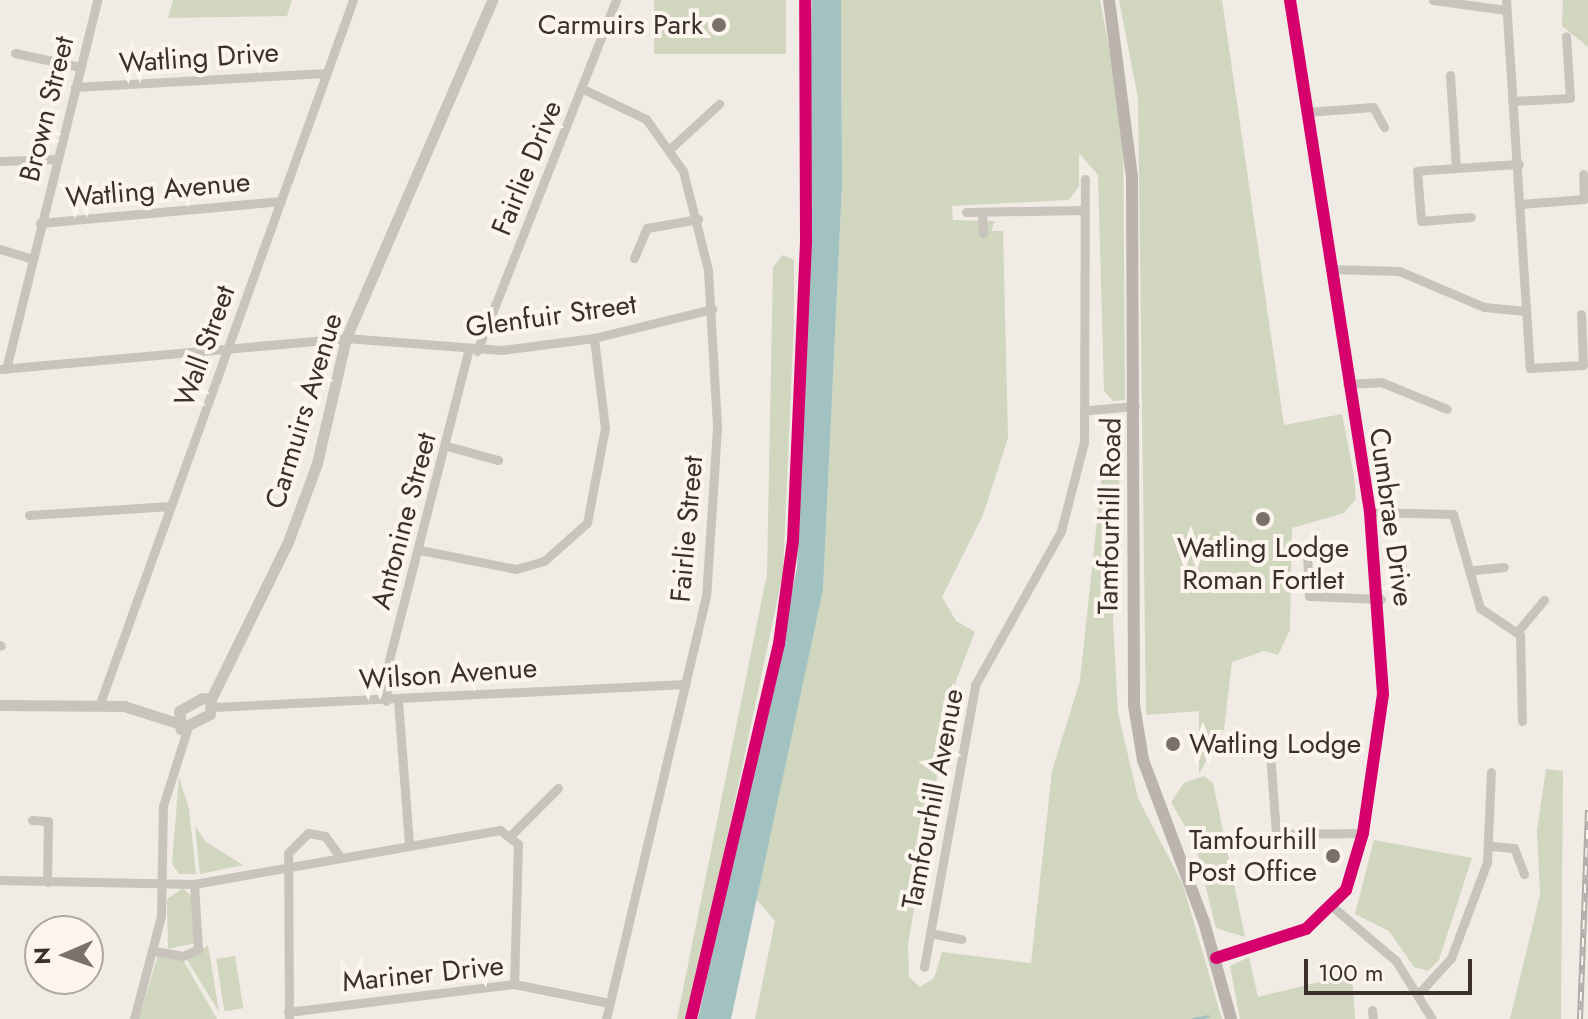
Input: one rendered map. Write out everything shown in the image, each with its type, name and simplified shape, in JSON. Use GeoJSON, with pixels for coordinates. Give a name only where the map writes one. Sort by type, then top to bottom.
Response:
{"type":"FeatureCollection","features":[{"type":"Feature","properties":{"kind":"main road","name":"Tamfourhill Road"},"geometry":{"type":"LineString","coordinates":[[1109,0],[1129,118],[1135,406],[1131,670],[1138,743],[1216,958],[1231,1019]]}},
{"type":"Feature","properties":{"kind":"street","name":"Brown Street"},"geometry":{"type":"LineString","coordinates":[[3,369],[97,0]]}},
{"type":"Feature","properties":{"kind":"street","name":"Wall Street"},"geometry":{"type":"LineString","coordinates":[[99,706],[353,0]]}},
{"type":"Feature","properties":{"kind":"street","name":"Carmuirs Avenue"},"geometry":{"type":"LineString","coordinates":[[212,703],[297,518],[346,338],[492,0]]}},
{"type":"Feature","properties":{"kind":"street","name":"Fairlie Drive"},"geometry":{"type":"LineString","coordinates":[[472,351],[583,89],[616,0]]}},
{"type":"Feature","properties":{"kind":"street","name":"Cumbrae Drive"},"geometry":{"type":"LineString","coordinates":[[1290,0],[1381,599],[1383,694],[1363,833],[1334,908]]}},
{"type":"Feature","properties":{"kind":"street"},"geometry":{"type":"LineString","coordinates":[[1433,0],[1506,5],[1519,164],[1530,368],[1583,365],[1581,314]]}},
{"type":"Feature","properties":{"kind":"street"},"geometry":{"type":"LineString","coordinates":[[1512,101],[1570,98],[1566,36]]}},
{"type":"Feature","properties":{"kind":"street"},"geometry":{"type":"LineString","coordinates":[[15,53],[80,67]]}},
{"type":"Feature","properties":{"kind":"street","name":"Watling Drive"},"geometry":{"type":"LineString","coordinates":[[75,87],[327,73]]}},
{"type":"Feature","properties":{"kind":"street"},"geometry":{"type":"LineString","coordinates":[[1450,75],[1456,168]]}},
{"type":"Feature","properties":{"kind":"street","name":"Fairlie Street"},"geometry":{"type":"LineString","coordinates":[[583,89],[646,119],[672,147],[698,219],[712,309],[712,537],[685,684],[606,1019]]}},
{"type":"Feature","properties":{"kind":"street"},"geometry":{"type":"LineString","coordinates":[[672,147],[719,104]]}},
{"type":"Feature","properties":{"kind":"street"},"geometry":{"type":"LineString","coordinates":[[1307,112],[1373,107],[1384,127]]}},
{"type":"Feature","properties":{"kind":"street"},"geometry":{"type":"LineString","coordinates":[[0,161],[57,159]]}},
{"type":"Feature","properties":{"kind":"street"},"geometry":{"type":"LineString","coordinates":[[1471,217],[1421,221],[1417,171],[1519,164]]}},
{"type":"Feature","properties":{"kind":"street"},"geometry":{"type":"LineString","coordinates":[[1521,204],[1584,199],[1583,174]]}},
{"type":"Feature","properties":{"kind":"street","name":"Tamfourhill Avenue"},"geometry":{"type":"LineString","coordinates":[[924,967],[975,685],[1061,531],[1089,410],[1085,179]]}},
{"type":"Feature","properties":{"kind":"street","name":"Watling Avenue"},"geometry":{"type":"LineString","coordinates":[[40,223],[281,201]]}},
{"type":"Feature","properties":{"kind":"street"},"geometry":{"type":"LineString","coordinates":[[966,212],[1085,210]]}},
{"type":"Feature","properties":{"kind":"street"},"geometry":{"type":"LineString","coordinates":[[982,212],[983,233]]}},
{"type":"Feature","properties":{"kind":"street"},"geometry":{"type":"LineString","coordinates":[[634,258],[647,228],[698,219]]}},
{"type":"Feature","properties":{"kind":"street"},"geometry":{"type":"LineString","coordinates":[[0,249],[32,259]]}},
{"type":"Feature","properties":{"kind":"street"},"geometry":{"type":"LineString","coordinates":[[1330,269],[1399,271],[1484,307],[1526,311]]}},
{"type":"Feature","properties":{"kind":"street","name":"Glenfuir Street"},"geometry":{"type":"LineString","coordinates":[[3,369],[346,338],[472,351],[594,338],[712,309]]}},
{"type":"Feature","properties":{"kind":"street"},"geometry":{"type":"LineString","coordinates":[[420,550],[516,569],[544,561],[587,523],[605,428],[594,338]]}},
{"type":"Feature","properties":{"kind":"street","name":"Antonine Street"},"geometry":{"type":"LineString","coordinates":[[386,701],[389,660],[472,351]]}},
{"type":"Feature","properties":{"kind":"street"},"geometry":{"type":"LineString","coordinates":[[1347,384],[1381,382],[1447,409]]}},
{"type":"Feature","properties":{"kind":"street"},"geometry":{"type":"LineString","coordinates":[[1089,410],[1135,406]]}},
{"type":"Feature","properties":{"kind":"street"},"geometry":{"type":"LineString","coordinates":[[447,446],[498,460]]}},
{"type":"Feature","properties":{"kind":"street"},"geometry":{"type":"LineString","coordinates":[[29,515],[171,506]]}},
{"type":"Feature","properties":{"kind":"street"},"geometry":{"type":"LineString","coordinates":[[1370,512],[1453,514],[1475,570],[1480,608],[1517,632]]}},
{"type":"Feature","properties":{"kind":"street"},"geometry":{"type":"LineString","coordinates":[[1307,554],[1309,596],[1381,599]]}},
{"type":"Feature","properties":{"kind":"street"},"geometry":{"type":"LineString","coordinates":[[1475,570],[1504,567]]}},
{"type":"Feature","properties":{"kind":"street"},"geometry":{"type":"LineString","coordinates":[[1522,721],[1517,632],[1544,600]]}},
{"type":"Feature","properties":{"kind":"street","name":"Wilson Avenue"},"geometry":{"type":"LineString","coordinates":[[212,703],[398,701],[685,684]]}},
{"type":"Feature","properties":{"kind":"street"},"geometry":{"type":"LineString","coordinates":[[398,701],[409,844]]}},
{"type":"Feature","properties":{"kind":"street"},"geometry":{"type":"LineString","coordinates":[[0,705],[99,706],[144,710],[181,721],[212,703]]}},
{"type":"Feature","properties":{"kind":"street"},"geometry":{"type":"LineString","coordinates":[[134,1019],[155,951],[162,883],[163,806],[181,721],[212,703]]}},
{"type":"Feature","properties":{"kind":"street"},"geometry":{"type":"LineString","coordinates":[[1269,740],[1276,834],[1363,833]]}},
{"type":"Feature","properties":{"kind":"street"},"geometry":{"type":"LineString","coordinates":[[1420,992],[1451,958],[1491,846],[1491,772]]}},
{"type":"Feature","properties":{"kind":"street"},"geometry":{"type":"LineString","coordinates":[[0,880],[194,884],[409,844],[512,834],[558,788]]}},
{"type":"Feature","properties":{"kind":"street"},"geometry":{"type":"LineString","coordinates":[[32,820],[48,821],[47,882]]}},
{"type":"Feature","properties":{"kind":"street"},"geometry":{"type":"LineString","coordinates":[[288,1015],[285,868],[293,844],[308,833],[325,836],[340,857]]}},
{"type":"Feature","properties":{"kind":"street"},"geometry":{"type":"LineString","coordinates":[[512,834],[518,844],[514,984]]}},
{"type":"Feature","properties":{"kind":"street"},"geometry":{"type":"LineString","coordinates":[[1491,846],[1514,848],[1524,874]]}},
{"type":"Feature","properties":{"kind":"street"},"geometry":{"type":"LineString","coordinates":[[155,951],[183,956],[198,949],[194,884]]}},
{"type":"Feature","properties":{"kind":"street"},"geometry":{"type":"LineString","coordinates":[[1216,958],[1306,929],[1334,908],[1420,992],[1432,1019]]}},
{"type":"Feature","properties":{"kind":"street","name":"Tamfourhill Avenue"},"geometry":{"type":"LineString","coordinates":[[930,933],[961,939]]}},
{"type":"Feature","properties":{"kind":"street","name":"Mariner Drive"},"geometry":{"type":"LineString","coordinates":[[288,1015],[514,984],[609,1003]]}},
{"type":"Feature","properties":{"kind":"green space"},"geometry":{"type":"Polygon","coordinates":[[[173,0],[292,0],[287,16],[168,18],[173,0]]]}},
{"type":"Feature","properties":{"kind":"green space","name":"Carmuirs Park"},"geometry":{"type":"Polygon","coordinates":[[[654,0],[786,0],[786,54],[654,54],[654,0]]]}},
{"type":"Feature","properties":{"kind":"green space"},"geometry":{"type":"Polygon","coordinates":[[[841,0],[1100,0],[1123,121],[1125,400],[1113,401],[1104,391],[1098,175],[1079,153],[1079,186],[1069,200],[952,206],[953,220],[995,221],[991,231],[1003,231],[1008,438],[983,515],[942,597],[956,621],[975,632],[952,691],[908,944],[909,977],[920,987],[934,978],[942,952],[1031,963],[1052,771],[1080,681],[1108,417],[1122,421],[1113,621],[1118,713],[1138,798],[1183,885],[1222,1019],[755,1019],[775,921],[755,898],[823,590],[842,185],[841,0]]]}},
{"type":"Feature","properties":{"kind":"green space"},"geometry":{"type":"Polygon","coordinates":[[[1119,0],[1222,0],[1284,425],[1342,414],[1354,476],[1356,499],[1344,513],[1292,528],[1290,630],[1278,655],[1264,651],[1232,662],[1224,729],[1199,774],[1199,711],[1146,715],[1138,98],[1119,0]]]}},
{"type":"Feature","properties":{"kind":"green space"},"geometry":{"type":"Polygon","coordinates":[[[1563,0],[1588,0],[1588,47],[1562,26],[1563,0]]]}},
{"type":"Feature","properties":{"kind":"green space"},"geometry":{"type":"Polygon","coordinates":[[[783,255],[794,260],[794,321],[783,573],[689,1019],[677,1019],[767,574],[773,267],[783,255]]]}},
{"type":"Feature","properties":{"kind":"green space"},"geometry":{"type":"Polygon","coordinates":[[[1546,769],[1563,771],[1561,1019],[1510,1019],[1540,895],[1537,830],[1546,769]]]}},
{"type":"Feature","properties":{"kind":"green space"},"geometry":{"type":"Polygon","coordinates":[[[1204,776],[1213,783],[1245,937],[1216,928],[1195,844],[1171,802],[1184,783],[1204,776]]]}},
{"type":"Feature","properties":{"kind":"green space"},"geometry":{"type":"Polygon","coordinates":[[[179,777],[189,809],[196,874],[179,874],[172,864],[179,777]]]}},
{"type":"Feature","properties":{"kind":"green space"},"geometry":{"type":"Polygon","coordinates":[[[195,826],[206,842],[243,865],[200,874],[195,826]]]}},
{"type":"Feature","properties":{"kind":"green space"},"geometry":{"type":"Polygon","coordinates":[[[1374,840],[1472,858],[1439,960],[1428,971],[1414,967],[1389,931],[1355,914],[1374,840]]]}},
{"type":"Feature","properties":{"kind":"green space"},"geometry":{"type":"Polygon","coordinates":[[[183,888],[191,896],[196,943],[168,949],[167,899],[183,888]]]}},
{"type":"Feature","properties":{"kind":"green space"},"geometry":{"type":"Polygon","coordinates":[[[208,945],[219,1012],[187,960],[208,945]]]}},
{"type":"Feature","properties":{"kind":"green space"},"geometry":{"type":"Polygon","coordinates":[[[158,955],[182,958],[217,1019],[139,1019],[158,955]]]}},
{"type":"Feature","properties":{"kind":"green space"},"geometry":{"type":"Polygon","coordinates":[[[235,956],[243,1008],[225,1011],[216,959],[235,956]]]}},
{"type":"Feature","properties":{"kind":"green space"},"geometry":{"type":"Polygon","coordinates":[[[1249,957],[1258,997],[1344,976],[1353,986],[1355,1019],[1240,1019],[1230,966],[1249,957]]]}},
{"type":"Feature","properties":{"kind":"water"},"geometry":{"type":"Polygon","coordinates":[[[812,0],[841,0],[842,185],[823,590],[731,1019],[698,1019],[797,568],[812,0]]]}},
{"type":"Feature","properties":{"kind":"waterway"},"geometry":{"type":"LineString","coordinates":[[1193,1019],[1208,1016]]}},
{"type":"Feature","properties":{"kind":"railway"},"geometry":{"type":"LineString","coordinates":[[1580,1019],[1588,810]]}},
{"type":"Feature","properties":{"kind":"cycle path"},"geometry":{"type":"LineString","coordinates":[[691,1019],[779,644],[793,540],[806,240],[805,0]]}},
{"type":"Feature","properties":{"kind":"cycle path"},"geometry":{"type":"LineString","coordinates":[[1216,958],[1306,929],[1346,890],[1363,833],[1383,694],[1370,512],[1290,0]]}},
{"type":"Feature","properties":{"kind":"place","name":"Carmuirs Park"},"geometry":{"type":"Point","coordinates":[719,25]}},
{"type":"Feature","properties":{"kind":"place","name":"Watling Lodge Roman Fortlet"},"geometry":{"type":"Point","coordinates":[1263,519]}},
{"type":"Feature","properties":{"kind":"place","name":"Watling Lodge"},"geometry":{"type":"Point","coordinates":[1173,744]}},
{"type":"Feature","properties":{"kind":"place","name":"Tamfourhill Post Office"},"geometry":{"type":"Point","coordinates":[1333,856]}}]}
